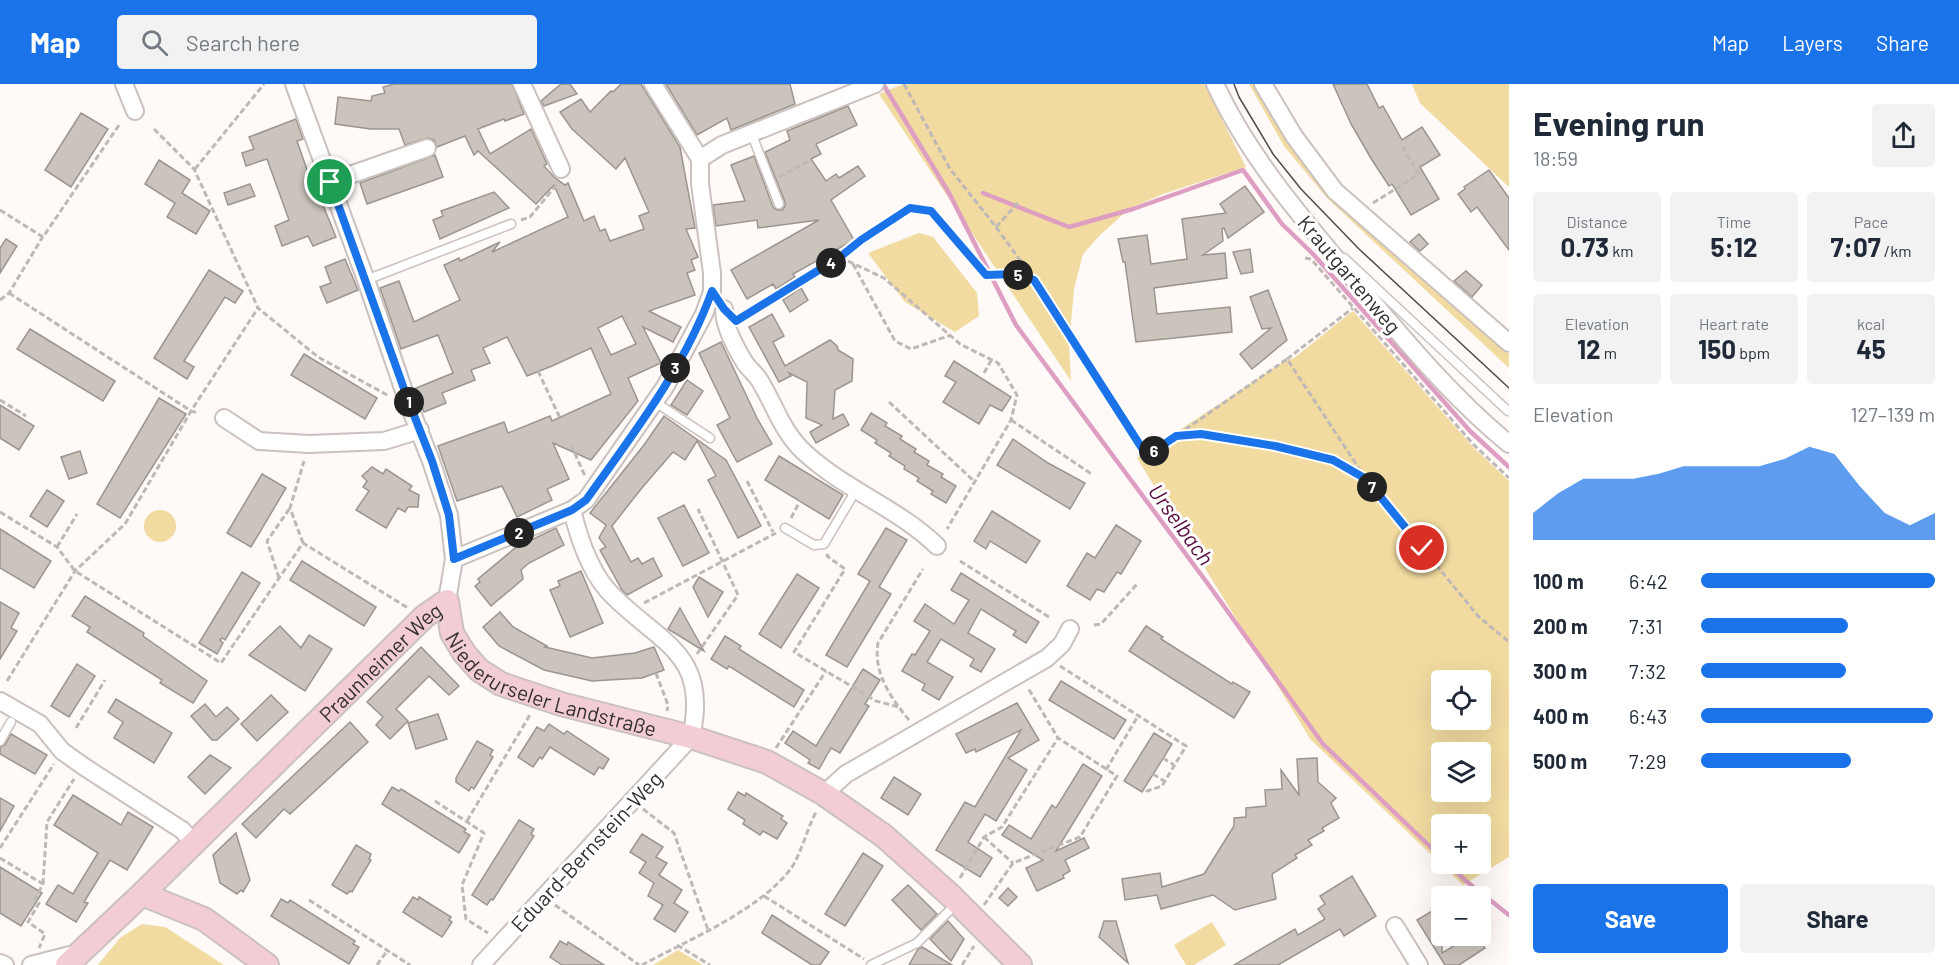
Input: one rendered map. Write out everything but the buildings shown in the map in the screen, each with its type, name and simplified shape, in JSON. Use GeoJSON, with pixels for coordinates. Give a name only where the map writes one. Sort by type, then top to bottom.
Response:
{"type":"FeatureCollection","features":[{"type":"Feature","properties":{"kind":"main road","name":"Niederurseler Landstraße"},"geometry":{"type":"LineString","coordinates":[[447,601],[452,633],[464,653],[479,670],[501,684],[561,704],[691,737],[767,762],[821,799],[884,836],[957,894],[1020,965]]}},
{"type":"Feature","properties":{"kind":"main road","name":"Praunheimer Weg"},"geometry":{"type":"LineString","coordinates":[[73,959],[425,616],[447,601]]}},
{"type":"Feature","properties":{"kind":"main road"},"geometry":{"type":"LineString","coordinates":[[142,894],[204,919],[267,965]]}},
{"type":"Feature","properties":{"kind":"street"},"geometry":{"type":"LineString","coordinates":[[124,84],[135,111]]}},
{"type":"Feature","properties":{"kind":"street","name":"Praunheimer Weg"},"geometry":{"type":"LineString","coordinates":[[294,84],[449,515],[454,559],[447,601]]}},
{"type":"Feature","properties":{"kind":"street"},"geometry":{"type":"LineString","coordinates":[[522,84],[561,169]]}},
{"type":"Feature","properties":{"kind":"street"},"geometry":{"type":"LineString","coordinates":[[454,559],[572,510],[586,500],[666,387],[704,314],[712,291],[712,273],[700,184],[700,159],[653,84]]}},
{"type":"Feature","properties":{"kind":"street"},"geometry":{"type":"LineString","coordinates":[[700,159],[722,146],[875,84]]}},
{"type":"Feature","properties":{"kind":"street","name":"Krautgartenweg"},"geometry":{"type":"LineString","coordinates":[[1215,84],[1242,135],[1279,189],[1317,237],[1383,314],[1477,417],[1509,444]]}},
{"type":"Feature","properties":{"kind":"street","name":"Krautgartenweg"},"geometry":{"type":"LineString","coordinates":[[1263,84],[1294,136],[1335,191],[1509,343]]}},
{"type":"Feature","properties":{"kind":"street"},"geometry":{"type":"LineString","coordinates":[[330,182],[427,148]]}},
{"type":"Feature","properties":{"kind":"street"},"geometry":{"type":"LineString","coordinates":[[712,291],[724,309],[736,321],[754,359],[759,379]]}},
{"type":"Feature","properties":{"kind":"street"},"geometry":{"type":"LineString","coordinates":[[724,309],[724,321],[737,349],[759,379],[781,421],[802,450],[856,490],[922,531],[937,546]]}},
{"type":"Feature","properties":{"kind":"street"},"geometry":{"type":"LineString","coordinates":[[224,418],[259,441],[309,444],[384,441],[420,430]]}},
{"type":"Feature","properties":{"kind":"street","name":"Niederurseler Landstraße"},"geometry":{"type":"LineString","coordinates":[[572,510],[582,548],[603,584],[612,596],[675,649],[687,668],[695,693],[695,717],[691,737]]}},
{"type":"Feature","properties":{"kind":"street"},"geometry":{"type":"LineString","coordinates":[[821,799],[846,774],[1047,658],[1062,644],[1070,629]]}},
{"type":"Feature","properties":{"kind":"street"},"geometry":{"type":"LineString","coordinates":[[0,701],[40,724],[62,751],[182,830],[193,842]]}},
{"type":"Feature","properties":{"kind":"street","name":"Eduard-Bernstein-Weg"},"geometry":{"type":"LineString","coordinates":[[482,965],[691,737]]}},
{"type":"Feature","properties":{"kind":"street"},"geometry":{"type":"LineString","coordinates":[[1395,926],[1419,965]]}},
{"type":"Feature","properties":{"kind":"street"},"geometry":{"type":"LineString","coordinates":[[33,960],[73,959]]}},
{"type":"Feature","properties":{"kind":"street"},"geometry":{"type":"LineString","coordinates":[[0,963],[5,965]]}},
{"type":"Feature","properties":{"kind":"lane"},"geometry":{"type":"LineString","coordinates":[[752,135],[779,204]]}},
{"type":"Feature","properties":{"kind":"lane"},"geometry":{"type":"LineString","coordinates":[[366,280],[511,224]]}},
{"type":"Feature","properties":{"kind":"lane"},"geometry":{"type":"LineString","coordinates":[[1317,237],[1363,274],[1508,411]]}},
{"type":"Feature","properties":{"kind":"lane"},"geometry":{"type":"LineString","coordinates":[[736,321],[840,257]]}},
{"type":"Feature","properties":{"kind":"lane"},"geometry":{"type":"LineString","coordinates":[[655,402],[710,438]]}},
{"type":"Feature","properties":{"kind":"lane"},"geometry":{"type":"LineString","coordinates":[[785,528],[814,545],[824,544],[856,490]]}},
{"type":"Feature","properties":{"kind":"lane"},"geometry":{"type":"LineString","coordinates":[[0,741],[11,722]]}},
{"type":"Feature","properties":{"kind":"lane"},"geometry":{"type":"LineString","coordinates":[[871,965],[917,943],[957,894]]}},
{"type":"Feature","properties":{"kind":"path"},"geometry":{"type":"LineString","coordinates":[[195,169],[264,84]]}},
{"type":"Feature","properties":{"kind":"path"},"geometry":{"type":"LineString","coordinates":[[904,84],[950,169],[1034,280],[1147,456],[1287,359],[1353,308]]}},
{"type":"Feature","properties":{"kind":"path"},"geometry":{"type":"LineString","coordinates":[[0,298],[9,293],[43,237],[119,125]]}},
{"type":"Feature","properties":{"kind":"path"},"geometry":{"type":"LineString","coordinates":[[154,129],[195,169],[258,308],[318,357],[393,398]]}},
{"type":"Feature","properties":{"kind":"path"},"geometry":{"type":"LineString","coordinates":[[1379,198],[1419,174],[1402,146]]}},
{"type":"Feature","properties":{"kind":"path"},"geometry":{"type":"LineString","coordinates":[[770,182],[811,160]]}},
{"type":"Feature","properties":{"kind":"path"},"geometry":{"type":"LineString","coordinates":[[511,224],[530,217],[562,179],[561,169]]}},
{"type":"Feature","properties":{"kind":"path"},"geometry":{"type":"LineString","coordinates":[[996,227],[1018,203]]}},
{"type":"Feature","properties":{"kind":"path"},"geometry":{"type":"LineString","coordinates":[[947,529],[1011,420],[1017,395],[998,363],[960,344],[884,278],[840,257],[861,240],[910,208],[931,211],[986,275],[1016,274],[1034,280]]}},
{"type":"Feature","properties":{"kind":"path"},"geometry":{"type":"LineString","coordinates":[[0,210],[43,237]]}},
{"type":"Feature","properties":{"kind":"path"},"geometry":{"type":"LineString","coordinates":[[1305,258],[1311,259],[1474,445],[1509,478]]}},
{"type":"Feature","properties":{"kind":"path"},"geometry":{"type":"LineString","coordinates":[[852,263],[896,341],[911,349],[951,335]]}},
{"type":"Feature","properties":{"kind":"path"},"geometry":{"type":"LineString","coordinates":[[9,293],[191,411],[198,412]]}},
{"type":"Feature","properties":{"kind":"path"},"geometry":{"type":"LineString","coordinates":[[7,681],[75,571],[124,524],[191,411],[258,308]]}},
{"type":"Feature","properties":{"kind":"path"},"geometry":{"type":"LineString","coordinates":[[984,373],[992,359]]}},
{"type":"Feature","properties":{"kind":"path"},"geometry":{"type":"LineString","coordinates":[[1287,359],[1366,479],[1478,616],[1509,642]]}},
{"type":"Feature","properties":{"kind":"path"},"geometry":{"type":"LineString","coordinates":[[538,372],[560,418]]}},
{"type":"Feature","properties":{"kind":"path"},"geometry":{"type":"LineString","coordinates":[[0,400],[26,416]]}},
{"type":"Feature","properties":{"kind":"path"},"geometry":{"type":"LineString","coordinates":[[889,402],[975,482]]}},
{"type":"Feature","properties":{"kind":"path"},"geometry":{"type":"LineString","coordinates":[[1011,420],[1093,475]]}},
{"type":"Feature","properties":{"kind":"path"},"geometry":{"type":"LineString","coordinates":[[1176,436],[1201,434],[1275,446],[1333,460],[1366,479]]}},
{"type":"Feature","properties":{"kind":"path"},"geometry":{"type":"LineString","coordinates":[[571,445],[586,476]]}},
{"type":"Feature","properties":{"kind":"path"},"geometry":{"type":"LineString","coordinates":[[279,578],[267,541],[290,508],[304,461]]}},
{"type":"Feature","properties":{"kind":"path"},"geometry":{"type":"LineString","coordinates":[[747,481],[774,533]]}},
{"type":"Feature","properties":{"kind":"path"},"geometry":{"type":"LineString","coordinates":[[639,606],[785,528],[800,501]]}},
{"type":"Feature","properties":{"kind":"path"},"geometry":{"type":"LineString","coordinates":[[290,508],[303,543],[412,610]]}},
{"type":"Feature","properties":{"kind":"path"},"geometry":{"type":"LineString","coordinates":[[696,656],[738,595],[698,509]]}},
{"type":"Feature","properties":{"kind":"path"},"geometry":{"type":"LineString","coordinates":[[0,512],[57,546],[75,571],[220,663],[303,543]]}},
{"type":"Feature","properties":{"kind":"path"},"geometry":{"type":"LineString","coordinates":[[57,546],[77,514]]}},
{"type":"Feature","properties":{"kind":"path"},"geometry":{"type":"LineString","coordinates":[[833,547],[827,556],[845,569],[794,652],[876,700],[899,707]]}},
{"type":"Feature","properties":{"kind":"path"},"geometry":{"type":"LineString","coordinates":[[960,561],[1049,616]]}},
{"type":"Feature","properties":{"kind":"path"},"geometry":{"type":"LineString","coordinates":[[911,725],[887,690],[876,653],[878,643],[923,569]]}},
{"type":"Feature","properties":{"kind":"path"},"geometry":{"type":"LineString","coordinates":[[1094,626],[1101,624],[1138,583]]}},
{"type":"Feature","properties":{"kind":"path"},"geometry":{"type":"LineString","coordinates":[[1056,663],[1186,746],[1162,786],[1147,791],[1144,789]]}},
{"type":"Feature","properties":{"kind":"path"},"geometry":{"type":"LineString","coordinates":[[773,753],[826,671]]}},
{"type":"Feature","properties":{"kind":"path"},"geometry":{"type":"LineString","coordinates":[[656,673],[668,705],[666,714]]}},
{"type":"Feature","properties":{"kind":"path"},"geometry":{"type":"LineString","coordinates":[[76,729],[105,680]]}},
{"type":"Feature","properties":{"kind":"path"},"geometry":{"type":"LineString","coordinates":[[981,909],[1013,863],[1080,837],[1117,776],[1058,738],[1024,681]]}},
{"type":"Feature","properties":{"kind":"path"},"geometry":{"type":"LineString","coordinates":[[467,821],[533,709]]}},
{"type":"Feature","properties":{"kind":"path"},"geometry":{"type":"LineString","coordinates":[[1106,770],[1138,716]]}},
{"type":"Feature","properties":{"kind":"path"},"geometry":{"type":"LineString","coordinates":[[957,894],[984,837],[1002,826],[1058,738]]}},
{"type":"Feature","properties":{"kind":"path"},"geometry":{"type":"LineString","coordinates":[[0,848],[58,757]]}},
{"type":"Feature","properties":{"kind":"path"},"geometry":{"type":"LineString","coordinates":[[1163,758],[1174,765]]}},
{"type":"Feature","properties":{"kind":"path"},"geometry":{"type":"LineString","coordinates":[[33,960],[45,934],[28,922],[39,903],[35,899],[43,884],[47,822],[80,771]]}},
{"type":"Feature","properties":{"kind":"path"},"geometry":{"type":"LineString","coordinates":[[1153,774],[1164,781]]}},
{"type":"Feature","properties":{"kind":"path"},"geometry":{"type":"LineString","coordinates":[[553,904],[640,965],[708,930],[764,896],[792,866],[821,799]]}},
{"type":"Feature","properties":{"kind":"path"},"geometry":{"type":"LineString","coordinates":[[435,801],[484,833],[462,885],[466,919],[492,935]]}},
{"type":"Feature","properties":{"kind":"path"},"geometry":{"type":"LineString","coordinates":[[640,806],[674,833],[708,930]]}},
{"type":"Feature","properties":{"kind":"path"},"geometry":{"type":"LineString","coordinates":[[984,837],[1013,863]]}},
{"type":"Feature","properties":{"kind":"path"},"geometry":{"type":"LineString","coordinates":[[0,858],[43,884]]}},
{"type":"Feature","properties":{"kind":"path"},"geometry":{"type":"LineString","coordinates":[[764,896],[866,961],[864,965]]}},
{"type":"Feature","properties":{"kind":"path"},"geometry":{"type":"LineString","coordinates":[[309,900],[410,965]]}},
{"type":"Feature","properties":{"kind":"path"},"geometry":{"type":"LineString","coordinates":[[962,965],[979,938]]}},
{"type":"Feature","properties":{"kind":"path"},"geometry":{"type":"LineString","coordinates":[[677,945],[710,965]]}},
{"type":"Feature","properties":{"kind":"path"},"geometry":{"type":"LineString","coordinates":[[377,965],[387,951]]}},
{"type":"Feature","properties":{"kind":"shaded area"},"geometry":{"type":"Polygon","coordinates":[[[903,84],[1204,84],[1246,167],[1166,193],[1130,208],[1083,254],[1074,289],[1069,345],[1071,381],[879,94],[903,84]]]}},
{"type":"Feature","properties":{"kind":"shaded area"},"geometry":{"type":"Polygon","coordinates":[[[1249,84],[1258,84],[1331,193],[1441,295],[1509,354],[1509,368],[1327,198],[1284,146],[1249,84]]]}},
{"type":"Feature","properties":{"kind":"shaded area"},"geometry":{"type":"Polygon","coordinates":[[[1412,84],[1509,84],[1509,187],[1420,103],[1412,84]]]}},
{"type":"Feature","properties":{"kind":"shaded area"},"geometry":{"type":"Polygon","coordinates":[[[919,233],[933,237],[977,293],[979,316],[955,332],[905,302],[868,253],[919,233]]]}},
{"type":"Feature","properties":{"kind":"shaded area"},"geometry":{"type":"Polygon","coordinates":[[[1353,311],[1473,447],[1509,481],[1509,857],[1491,868],[1491,814],[1431,814],[1431,854],[1311,740],[1137,458],[1283,362],[1294,358],[1353,311]]]}},
{"type":"Feature","properties":{"kind":"shaded area"},"geometry":{"type":"Polygon","coordinates":[[[160,510],[171,515],[176,526],[171,537],[160,542],[149,537],[144,526],[149,515],[160,510]]]}},
{"type":"Feature","properties":{"kind":"shaded area"},"geometry":{"type":"Polygon","coordinates":[[[1451,874],[1481,874],[1463,885],[1451,874]]]}},
{"type":"Feature","properties":{"kind":"shaded area"},"geometry":{"type":"Polygon","coordinates":[[[1212,922],[1226,945],[1194,965],[1186,965],[1174,945],[1212,922]]]}},
{"type":"Feature","properties":{"kind":"shaded area"},"geometry":{"type":"Polygon","coordinates":[[[142,924],[165,927],[224,965],[98,965],[120,938],[142,924]]]}},
{"type":"Feature","properties":{"kind":"shaded area"},"geometry":{"type":"Polygon","coordinates":[[[678,950],[703,965],[653,965],[678,950]]]}},
{"type":"Feature","properties":{"kind":"waterway","name":"Urselbach"},"geometry":{"type":"LineString","coordinates":[[883,84],[949,193],[1016,325],[1208,584],[1323,744],[1431,847]]}},
{"type":"Feature","properties":{"kind":"waterway","name":"Urselbach"},"geometry":{"type":"LineString","coordinates":[[983,193],[1069,227],[1133,209],[1243,170],[1282,224],[1313,254],[1470,431],[1509,467]]}},
{"type":"Feature","properties":{"kind":"waterway","name":"Urselbach"},"geometry":{"type":"LineString","coordinates":[[1459,874],[1509,915]]}},
{"type":"Feature","properties":{"kind":"tram line"},"geometry":{"type":"LineString","coordinates":[[1234,84],[1239,97],[1273,154],[1301,189],[1359,249],[1509,388]]}},
{"type":"Feature","properties":{"kind":"route"},"geometry":{"type":"LineString","coordinates":[[330,182],[432,461],[449,515],[454,559],[572,510],[586,500],[666,387],[704,314],[712,291],[724,309],[736,321],[840,257],[861,240],[910,208],[931,211],[986,275],[1016,274],[1034,280],[1147,456],[1176,436],[1201,434],[1275,446],[1333,460],[1366,479],[1422,548]]}}]}
